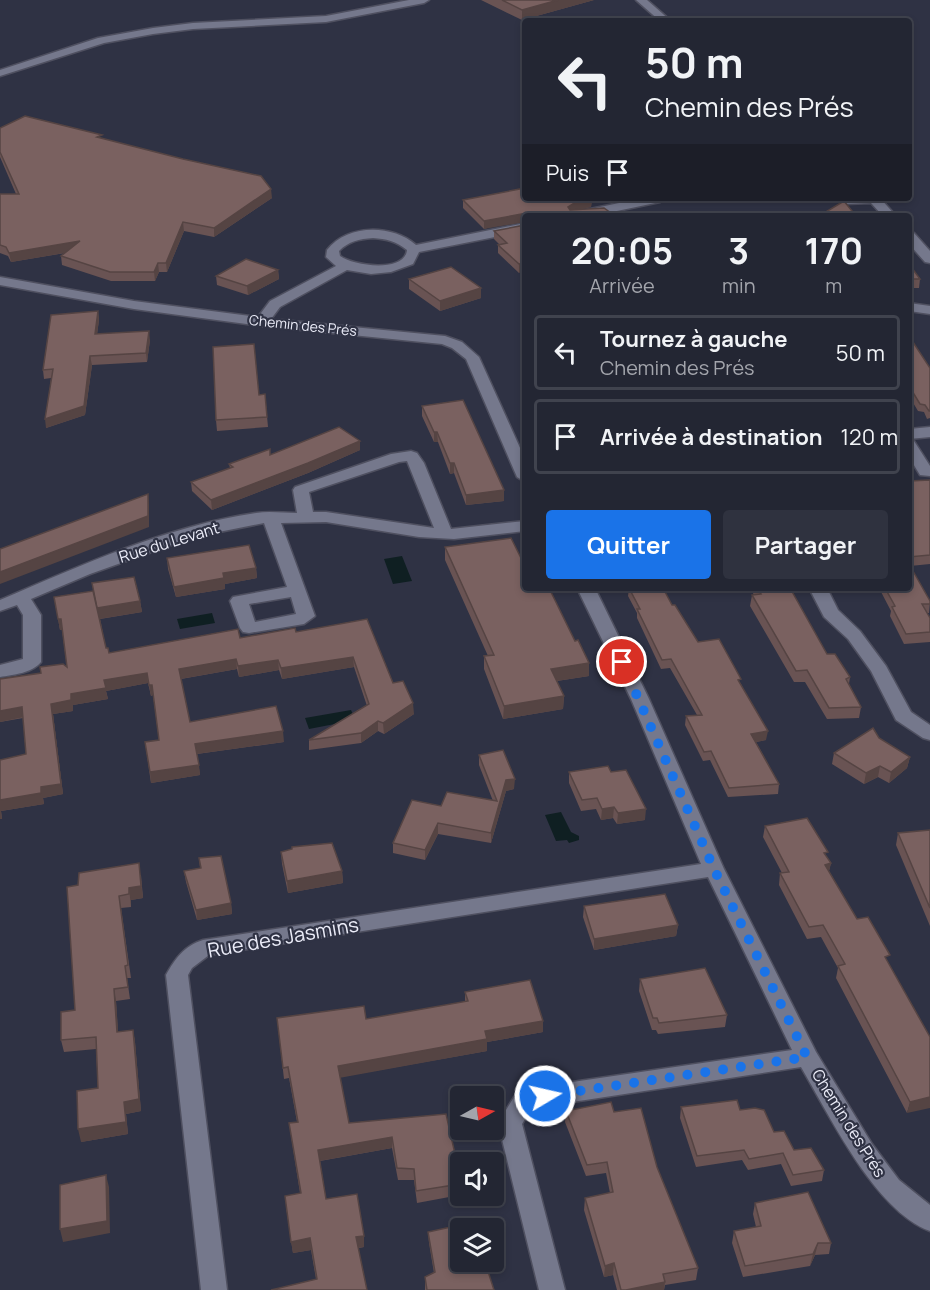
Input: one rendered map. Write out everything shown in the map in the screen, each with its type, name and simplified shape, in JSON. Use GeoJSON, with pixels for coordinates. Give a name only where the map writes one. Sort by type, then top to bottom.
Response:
{"type":"FeatureCollection","features":[{"type":"Feature","properties":{"kind":"street"},"geometry":{"type":"LineString","coordinates":[[0,73],[102,40],[153,31],[193,26],[326,19],[424,0]]}},
{"type":"Feature","properties":{"kind":"street"},"geometry":{"type":"LineString","coordinates":[[641,0],[662,18]]}},
{"type":"Feature","properties":{"kind":"street"},"geometry":{"type":"LineString","coordinates":[[590,213],[646,201]]}},
{"type":"Feature","properties":{"kind":"street"},"geometry":{"type":"LineString","coordinates":[[876,201],[887,213]]}},
{"type":"Feature","properties":{"kind":"street"},"geometry":{"type":"LineString","coordinates":[[413,249],[431,248],[522,228]]}},
{"type":"Feature","properties":{"kind":"street"},"geometry":{"type":"LineString","coordinates":[[358,236],[393,236],[408,243],[413,249],[413,255],[408,261],[386,269],[371,270],[345,266],[333,257],[333,250],[337,244],[358,236]]}},
{"type":"Feature","properties":{"kind":"street"},"geometry":{"type":"LineString","coordinates":[[912,239],[930,259]]}},
{"type":"Feature","properties":{"kind":"street"},"geometry":{"type":"LineString","coordinates":[[262,322],[275,304],[345,266]]}},
{"type":"Feature","properties":{"kind":"street","name":"Chemin des Prés"},"geometry":{"type":"LineString","coordinates":[[0,281],[134,305],[262,322],[445,340],[457,345],[472,357],[522,470]]}},
{"type":"Feature","properties":{"kind":"street"},"geometry":{"type":"LineString","coordinates":[[912,307],[930,310]]}},
{"type":"Feature","properties":{"kind":"street"},"geometry":{"type":"LineString","coordinates":[[912,434],[930,432]]}},
{"type":"Feature","properties":{"kind":"street"},"geometry":{"type":"LineString","coordinates":[[912,448],[928,471],[912,473]]}},
{"type":"Feature","properties":{"kind":"street"},"geometry":{"type":"LineString","coordinates":[[306,517],[302,490],[397,457],[411,456],[416,463],[444,533]]}},
{"type":"Feature","properties":{"kind":"street","name":"Rue du Levant"},"geometry":{"type":"LineString","coordinates":[[0,606],[84,570],[189,533],[257,518],[326,517],[419,532],[454,534],[522,526]]}},
{"type":"Feature","properties":{"kind":"street"},"geometry":{"type":"LineString","coordinates":[[271,518],[297,591]]}},
{"type":"Feature","properties":{"kind":"street","name":"Chemin des Prés"},"geometry":{"type":"LineString","coordinates":[[587,591],[640,699],[714,869],[807,1057],[863,1151],[890,1188],[930,1220]]}},
{"type":"Feature","properties":{"kind":"street"},"geometry":{"type":"LineString","coordinates":[[819,591],[830,613],[854,635],[880,670],[903,716],[930,734]]}},
{"type":"Feature","properties":{"kind":"street"},"geometry":{"type":"LineString","coordinates":[[0,671],[14,669],[32,662],[32,615],[21,597]]}},
{"type":"Feature","properties":{"kind":"street","name":"Rue des Jasmins"},"geometry":{"type":"LineString","coordinates":[[214,1290],[177,975],[184,962],[203,948],[714,869]]}},
{"type":"Feature","properties":{"kind":"street"},"geometry":{"type":"LineString","coordinates":[[552,1290],[510,1123],[522,1104],[545,1096],[807,1057]]}},
{"type":"Feature","properties":{"kind":"shaded area"},"geometry":{"type":"Polygon","coordinates":[[[402,556],[412,581],[393,584],[384,559],[402,556]]]}},
{"type":"Feature","properties":{"kind":"shaded area"},"geometry":{"type":"Polygon","coordinates":[[[212,613],[215,623],[180,629],[177,619],[212,613]]]}},
{"type":"Feature","properties":{"kind":"shaded area"},"geometry":{"type":"Polygon","coordinates":[[[351,710],[354,717],[340,723],[309,729],[305,718],[351,710]]]}},
{"type":"Feature","properties":{"kind":"shaded area"},"geometry":{"type":"Polygon","coordinates":[[[561,812],[571,832],[579,836],[579,840],[569,843],[567,840],[556,841],[545,815],[561,812]]]}},
{"type":"Feature","properties":{"kind":"building"},"geometry":{"type":"Polygon","coordinates":[[[502,0],[558,0],[522,10],[502,0]]]}},
{"type":"Feature","properties":{"kind":"building"},"geometry":{"type":"Polygon","coordinates":[[[25,116],[102,135],[97,137],[183,159],[261,176],[271,189],[214,228],[183,222],[166,263],[158,263],[154,272],[110,272],[61,256],[80,241],[9,253],[6,247],[0,245],[0,194],[19,194],[0,152],[0,128],[25,116]]]}},
{"type":"Feature","properties":{"kind":"building"},"geometry":{"type":"Polygon","coordinates":[[[522,189],[522,201],[580,201],[568,207],[570,210],[604,208],[611,213],[522,213],[484,221],[463,200],[522,189]]]}},
{"type":"Feature","properties":{"kind":"building"},"geometry":{"type":"Polygon","coordinates":[[[844,201],[854,213],[824,213],[844,201]]]}},
{"type":"Feature","properties":{"kind":"building"},"geometry":{"type":"Polygon","coordinates":[[[522,226],[522,264],[519,264],[498,245],[507,243],[494,231],[522,226]]]}},
{"type":"Feature","properties":{"kind":"building"},"geometry":{"type":"Polygon","coordinates":[[[246,259],[278,270],[247,286],[216,276],[246,259]]]}},
{"type":"Feature","properties":{"kind":"building"},"geometry":{"type":"Polygon","coordinates":[[[451,267],[481,288],[440,301],[409,279],[451,267]]]}},
{"type":"Feature","properties":{"kind":"building"},"geometry":{"type":"Polygon","coordinates":[[[912,268],[920,279],[912,279],[912,268]]]}},
{"type":"Feature","properties":{"kind":"building"},"geometry":{"type":"Polygon","coordinates":[[[98,311],[95,334],[149,331],[146,353],[90,356],[84,406],[45,419],[53,369],[43,370],[51,315],[98,311]]]}},
{"type":"Feature","properties":{"kind":"building"},"geometry":{"type":"Polygon","coordinates":[[[912,341],[930,368],[930,411],[925,405],[920,404],[912,391],[912,341]]]}},
{"type":"Feature","properties":{"kind":"building"},"geometry":{"type":"Polygon","coordinates":[[[254,344],[259,395],[265,394],[267,417],[216,420],[213,347],[254,344]]]}},
{"type":"Feature","properties":{"kind":"building"},"geometry":{"type":"Polygon","coordinates":[[[463,400],[504,490],[466,495],[454,463],[450,463],[437,432],[434,432],[422,406],[463,400]]]}},
{"type":"Feature","properties":{"kind":"building"},"geometry":{"type":"Polygon","coordinates":[[[339,427],[360,441],[211,500],[191,482],[233,467],[229,464],[270,449],[270,455],[339,427]]]}},
{"type":"Feature","properties":{"kind":"building"},"geometry":{"type":"Polygon","coordinates":[[[930,480],[930,555],[912,557],[912,481],[930,480]]]}},
{"type":"Feature","properties":{"kind":"building"},"geometry":{"type":"Polygon","coordinates":[[[148,494],[148,516],[0,572],[0,549],[148,494]]]}},
{"type":"Feature","properties":{"kind":"building"},"geometry":{"type":"Polygon","coordinates":[[[511,538],[522,558],[522,591],[550,591],[575,641],[578,640],[589,663],[551,669],[564,696],[504,706],[484,656],[494,655],[445,547],[511,538]]]}},
{"type":"Feature","properties":{"kind":"building"},"geometry":{"type":"Polygon","coordinates":[[[249,545],[256,568],[223,573],[224,578],[174,587],[167,558],[249,545]]]}},
{"type":"Feature","properties":{"kind":"building"},"geometry":{"type":"Polygon","coordinates":[[[912,569],[930,601],[930,604],[922,604],[930,618],[930,632],[906,634],[892,607],[895,606],[887,591],[912,591],[912,569]]]}},
{"type":"Feature","properties":{"kind":"building"},"geometry":{"type":"Polygon","coordinates":[[[134,577],[140,601],[97,608],[92,583],[134,577]]]}},
{"type":"Feature","properties":{"kind":"building"},"geometry":{"type":"Polygon","coordinates":[[[93,591],[109,653],[238,629],[240,638],[295,628],[296,632],[367,619],[393,683],[403,681],[413,703],[383,723],[378,721],[361,733],[309,740],[369,704],[353,657],[281,668],[278,660],[238,666],[236,659],[179,669],[190,722],[276,706],[283,731],[195,744],[199,765],[150,772],[145,742],[159,740],[152,685],[149,685],[147,673],[104,680],[106,688],[71,694],[71,700],[51,704],[61,784],[41,787],[41,793],[0,800],[0,760],[26,754],[22,707],[0,711],[0,679],[41,673],[40,667],[63,664],[67,667],[61,619],[58,619],[54,597],[93,591]]]}},
{"type":"Feature","properties":{"kind":"building"},"geometry":{"type":"Polygon","coordinates":[[[631,591],[665,591],[698,642],[719,639],[741,679],[738,680],[768,731],[751,734],[779,784],[729,788],[711,751],[704,752],[686,716],[702,715],[671,659],[662,660],[637,609],[640,609],[631,591]]]}},
{"type":"Feature","properties":{"kind":"building"},"geometry":{"type":"Polygon","coordinates":[[[759,591],[792,591],[827,654],[835,654],[850,677],[846,679],[861,707],[829,708],[807,670],[796,671],[752,595],[761,594],[759,591]]]}},
{"type":"Feature","properties":{"kind":"building"},"geometry":{"type":"Polygon","coordinates":[[[873,728],[879,738],[910,757],[891,772],[880,766],[866,773],[834,753],[873,728]]]}},
{"type":"Feature","properties":{"kind":"building"},"geometry":{"type":"Polygon","coordinates":[[[503,750],[515,779],[506,780],[491,833],[438,823],[425,850],[393,843],[412,800],[441,806],[447,792],[497,801],[479,755],[503,750]]]}},
{"type":"Feature","properties":{"kind":"building"},"geometry":{"type":"Polygon","coordinates":[[[608,766],[611,772],[626,770],[646,809],[618,813],[614,807],[602,809],[597,798],[582,800],[569,772],[608,766]]]}},
{"type":"Feature","properties":{"kind":"building"},"geometry":{"type":"Polygon","coordinates":[[[807,818],[828,852],[824,853],[831,863],[825,865],[857,919],[868,917],[890,955],[885,957],[930,1037],[930,1097],[910,1102],[838,966],[845,964],[823,925],[809,927],[780,873],[789,872],[765,826],[807,818]]]}},
{"type":"Feature","properties":{"kind":"building"},"geometry":{"type":"Polygon","coordinates":[[[930,830],[930,908],[898,833],[930,830]]]}},
{"type":"Feature","properties":{"kind":"building"},"geometry":{"type":"Polygon","coordinates":[[[332,843],[342,871],[287,881],[281,852],[292,849],[292,847],[332,843]]]}},
{"type":"Feature","properties":{"kind":"building"},"geometry":{"type":"Polygon","coordinates":[[[221,856],[231,903],[196,910],[184,871],[201,868],[199,858],[221,856]]]}},
{"type":"Feature","properties":{"kind":"building"},"geometry":{"type":"Polygon","coordinates":[[[139,863],[141,886],[129,888],[129,894],[119,896],[128,965],[125,966],[128,987],[114,989],[117,1032],[133,1030],[139,1099],[124,1102],[126,1122],[78,1129],[77,1091],[98,1088],[96,1037],[61,1040],[61,1012],[75,1010],[67,887],[78,885],[79,873],[139,863]]]}},
{"type":"Feature","properties":{"kind":"building"},"geometry":{"type":"Polygon","coordinates":[[[665,894],[678,925],[594,939],[584,906],[665,894]]]}},
{"type":"Feature","properties":{"kind":"building"},"geometry":{"type":"Polygon","coordinates":[[[705,968],[727,1015],[659,1023],[657,1018],[653,1018],[640,979],[705,968]]]}},
{"type":"Feature","properties":{"kind":"building"},"geometry":{"type":"Polygon","coordinates":[[[530,980],[543,1021],[485,1031],[487,1039],[338,1066],[349,1123],[446,1114],[450,1140],[455,1152],[450,1152],[450,1186],[416,1191],[414,1169],[397,1168],[392,1137],[318,1150],[326,1199],[357,1194],[364,1236],[356,1237],[367,1290],[271,1290],[317,1279],[310,1238],[291,1242],[285,1196],[301,1193],[289,1123],[298,1122],[288,1067],[283,1068],[277,1018],[364,1006],[366,1019],[468,1001],[465,992],[530,980]]]}},
{"type":"Feature","properties":{"kind":"building"},"geometry":{"type":"Polygon","coordinates":[[[737,1100],[740,1110],[755,1108],[764,1110],[774,1132],[784,1131],[794,1150],[811,1148],[824,1170],[793,1175],[783,1153],[749,1159],[744,1150],[697,1156],[681,1107],[737,1100]]]}},
{"type":"Feature","properties":{"kind":"building"},"geometry":{"type":"Polygon","coordinates":[[[611,1102],[614,1112],[641,1108],[657,1167],[698,1268],[663,1274],[665,1282],[626,1290],[621,1290],[614,1263],[605,1266],[585,1198],[613,1192],[607,1162],[587,1165],[566,1111],[611,1102]]]}},
{"type":"Feature","properties":{"kind":"building"},"geometry":{"type":"Polygon","coordinates":[[[106,1175],[107,1221],[60,1229],[60,1185],[106,1175]]]}},
{"type":"Feature","properties":{"kind":"building"},"geometry":{"type":"Polygon","coordinates":[[[808,1192],[831,1243],[818,1243],[813,1254],[745,1266],[734,1231],[761,1226],[755,1203],[808,1192]]]}},
{"type":"Feature","properties":{"kind":"building"},"geometry":{"type":"Polygon","coordinates":[[[450,1227],[450,1272],[488,1272],[494,1290],[427,1290],[425,1277],[435,1272],[428,1232],[450,1227]]]}},
{"type":"Feature","properties":{"kind":"route"},"geometry":{"type":"LineString","coordinates":[[545,1096],[807,1057],[714,869],[622,662]]}}]}
